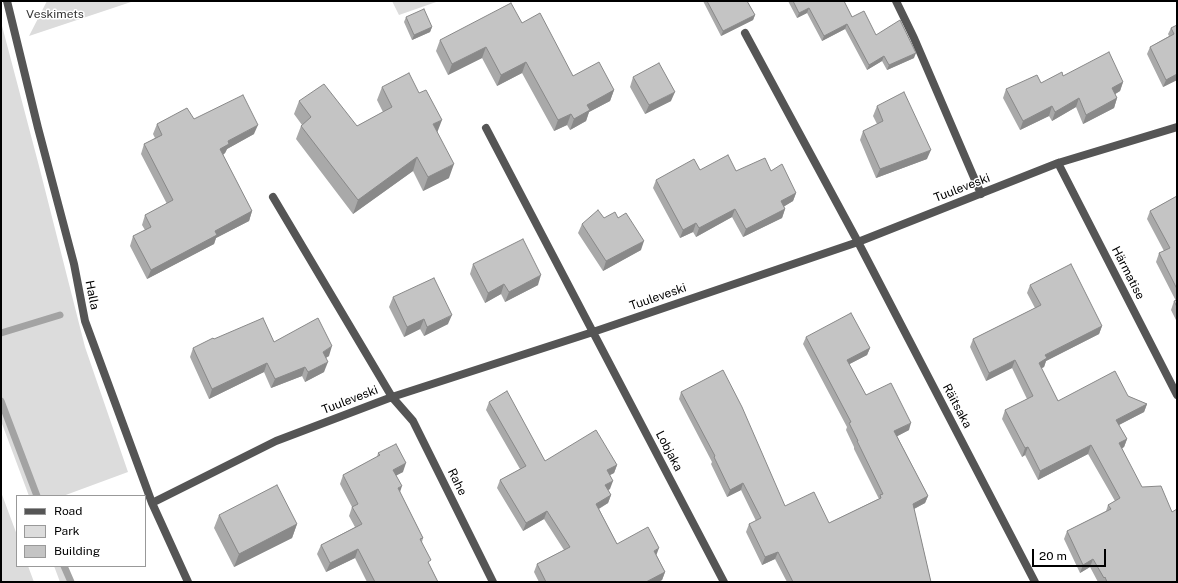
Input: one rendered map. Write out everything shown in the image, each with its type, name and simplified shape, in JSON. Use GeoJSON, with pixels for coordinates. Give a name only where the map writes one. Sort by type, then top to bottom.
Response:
{"type":"FeatureCollection","features":[{"type":"Feature","properties":{"kind":"street","name":"Halla"},"geometry":{"type":"LineString","coordinates":[[7,1],[38,128],[74,264],[85,321],[152,503],[188,582]]}},
{"type":"Feature","properties":{"kind":"street"},"geometry":{"type":"LineString","coordinates":[[896,1],[914,38],[981,194]]}},
{"type":"Feature","properties":{"kind":"street","name":"Räitsaka"},"geometry":{"type":"LineString","coordinates":[[745,33],[858,242],[1035,582]]}},
{"type":"Feature","properties":{"kind":"street","name":"Tuuleveski"},"geometry":{"type":"LineString","coordinates":[[152,503],[276,441],[392,397],[593,332],[858,242],[1058,163],[1177,127]]}},
{"type":"Feature","properties":{"kind":"street","name":"Lobjaka"},"geometry":{"type":"LineString","coordinates":[[486,128],[724,582]]}},
{"type":"Feature","properties":{"kind":"street","name":"Härmatise"},"geometry":{"type":"LineString","coordinates":[[1058,163],[1177,394]]}},
{"type":"Feature","properties":{"kind":"street","name":"Rahe"},"geometry":{"type":"LineString","coordinates":[[273,197],[392,397],[413,421],[493,582]]}},
{"type":"Feature","properties":{"kind":"green space","name":"Veskimets"},"geometry":{"type":"Polygon","coordinates":[[[47,1],[134,1],[29,36],[47,1]]]}},
{"type":"Feature","properties":{"kind":"green space"},"geometry":{"type":"Polygon","coordinates":[[[392,1],[439,1],[399,15],[392,1]]]}},
{"type":"Feature","properties":{"kind":"green space"},"geometry":{"type":"Polygon","coordinates":[[[1,22],[85,347],[128,472],[66,495],[29,495],[1,421],[1,22]]]}},
{"type":"Feature","properties":{"kind":"green space"},"geometry":{"type":"Polygon","coordinates":[[[1,492],[16,532],[16,567],[28,567],[34,582],[1,582],[1,492]]]}},
{"type":"Feature","properties":{"kind":"green space"},"geometry":{"type":"Polygon","coordinates":[[[54,567],[64,567],[71,582],[60,582],[54,567]]]}},
{"type":"Feature","properties":{"kind":"building"},"geometry":{"type":"Polygon","coordinates":[[[707,1],[747,1],[755,15],[723,31],[707,1]]]}},
{"type":"Feature","properties":{"kind":"building"},"geometry":{"type":"Polygon","coordinates":[[[793,1],[844,1],[852,17],[864,11],[876,35],[900,20],[916,53],[889,65],[884,56],[869,65],[847,24],[824,36],[809,8],[799,13],[793,1]]]}},
{"type":"Feature","properties":{"kind":"building"},"geometry":{"type":"Polygon","coordinates":[[[511,3],[522,23],[540,13],[573,76],[599,62],[614,90],[587,105],[590,110],[574,119],[571,114],[558,120],[526,62],[501,75],[486,47],[452,64],[440,40],[511,3]]]}},
{"type":"Feature","properties":{"kind":"building"},"geometry":{"type":"Polygon","coordinates":[[[424,9],[432,27],[414,35],[406,17],[424,9]]]}},
{"type":"Feature","properties":{"kind":"building"},"geometry":{"type":"Polygon","coordinates":[[[1177,25],[1177,74],[1166,80],[1150,47],[1174,34],[1171,28],[1177,25]]]}},
{"type":"Feature","properties":{"kind":"building"},"geometry":{"type":"Polygon","coordinates":[[[1109,52],[1123,82],[1112,88],[1117,98],[1086,115],[1079,98],[1055,112],[1052,106],[1023,121],[1006,89],[1037,75],[1041,83],[1062,72],[1063,76],[1109,52]]]}},
{"type":"Feature","properties":{"kind":"building"},"geometry":{"type":"Polygon","coordinates":[[[659,63],[675,92],[649,105],[633,77],[659,63]]]}},
{"type":"Feature","properties":{"kind":"building"},"geometry":{"type":"Polygon","coordinates":[[[409,73],[419,93],[426,90],[442,120],[433,124],[454,164],[428,177],[417,157],[358,200],[301,126],[311,117],[299,101],[324,84],[357,126],[392,107],[382,87],[409,73]]]}},
{"type":"Feature","properties":{"kind":"building"},"geometry":{"type":"Polygon","coordinates":[[[904,92],[931,150],[880,169],[863,131],[883,121],[877,106],[904,92]]]}},
{"type":"Feature","properties":{"kind":"building"},"geometry":{"type":"Polygon","coordinates":[[[243,95],[258,125],[228,141],[229,144],[220,149],[252,211],[215,231],[217,235],[151,270],[133,236],[151,227],[145,215],[173,200],[144,144],[162,135],[157,124],[187,108],[194,119],[243,95]]]}},
{"type":"Feature","properties":{"kind":"building"},"geometry":{"type":"Polygon","coordinates":[[[728,155],[736,171],[765,158],[771,171],[782,164],[796,193],[781,201],[785,209],[746,229],[735,209],[699,228],[696,223],[683,230],[656,180],[694,159],[700,170],[728,155]]]}},
{"type":"Feature","properties":{"kind":"building"},"geometry":{"type":"Polygon","coordinates":[[[1177,196],[1177,289],[1159,253],[1170,248],[1150,211],[1177,196]]]}},
{"type":"Feature","properties":{"kind":"building"},"geometry":{"type":"Polygon","coordinates":[[[598,210],[604,218],[615,212],[618,218],[626,213],[644,241],[606,261],[582,224],[598,210]]]}},
{"type":"Feature","properties":{"kind":"building"},"geometry":{"type":"Polygon","coordinates":[[[523,239],[541,275],[509,292],[504,284],[488,293],[473,264],[523,239]]]}},
{"type":"Feature","properties":{"kind":"building"},"geometry":{"type":"Polygon","coordinates":[[[1071,264],[1102,326],[1045,355],[1047,358],[1039,363],[1058,401],[1115,371],[1128,396],[1147,404],[1116,420],[1127,439],[1119,443],[1142,487],[1161,486],[1172,512],[1177,509],[1177,582],[1107,582],[1093,559],[1083,565],[1067,531],[1111,509],[1108,505],[1120,498],[1091,445],[1040,471],[1028,447],[1025,448],[1005,410],[1033,396],[1015,360],[989,373],[973,339],[1041,305],[1030,285],[1071,264]]]}},
{"type":"Feature","properties":{"kind":"building"},"geometry":{"type":"Polygon","coordinates":[[[434,278],[452,315],[427,327],[424,319],[407,327],[393,297],[434,278]]]}},
{"type":"Feature","properties":{"kind":"building"},"geometry":{"type":"Polygon","coordinates":[[[1177,300],[1177,307],[1174,301],[1177,300]]]}},
{"type":"Feature","properties":{"kind":"building"},"geometry":{"type":"Polygon","coordinates":[[[851,313],[870,348],[847,360],[866,395],[891,383],[911,423],[894,431],[928,496],[913,504],[931,582],[793,582],[778,552],[765,557],[749,524],[761,518],[743,483],[730,490],[714,457],[715,456],[681,392],[723,370],[742,407],[785,506],[814,492],[829,523],[881,498],[880,495],[883,494],[849,423],[851,422],[806,337],[851,313]]]}},
{"type":"Feature","properties":{"kind":"building"},"geometry":{"type":"Polygon","coordinates":[[[263,318],[274,342],[318,318],[332,346],[323,352],[328,362],[308,372],[305,367],[275,379],[267,363],[212,389],[193,348],[213,338],[214,339],[263,318]]]}},
{"type":"Feature","properties":{"kind":"building"},"geometry":{"type":"Polygon","coordinates":[[[507,391],[545,461],[596,430],[617,465],[607,470],[613,481],[605,485],[611,495],[596,504],[617,544],[648,527],[659,548],[654,551],[665,572],[646,582],[546,582],[537,564],[570,547],[547,511],[526,523],[500,480],[526,466],[489,402],[507,391]]]}},
{"type":"Feature","properties":{"kind":"building"},"geometry":{"type":"Polygon","coordinates":[[[396,444],[406,463],[393,470],[402,486],[398,488],[423,538],[420,539],[431,560],[428,562],[438,582],[375,582],[358,549],[330,563],[321,545],[362,524],[352,507],[358,504],[343,475],[380,455],[378,453],[396,444]]]}},
{"type":"Feature","properties":{"kind":"building"},"geometry":{"type":"Polygon","coordinates":[[[277,485],[297,524],[239,554],[219,515],[277,485]]]}},
{"type":"Feature","properties":{"kind":"waterway"},"geometry":{"type":"LineString","coordinates":[[1,333],[60,315]]}},
{"type":"Feature","properties":{"kind":"waterway"},"geometry":{"type":"LineString","coordinates":[[1,401],[37,495]]}},
{"type":"Feature","properties":{"kind":"waterway"},"geometry":{"type":"LineString","coordinates":[[64,567],[71,582]]}}]}
